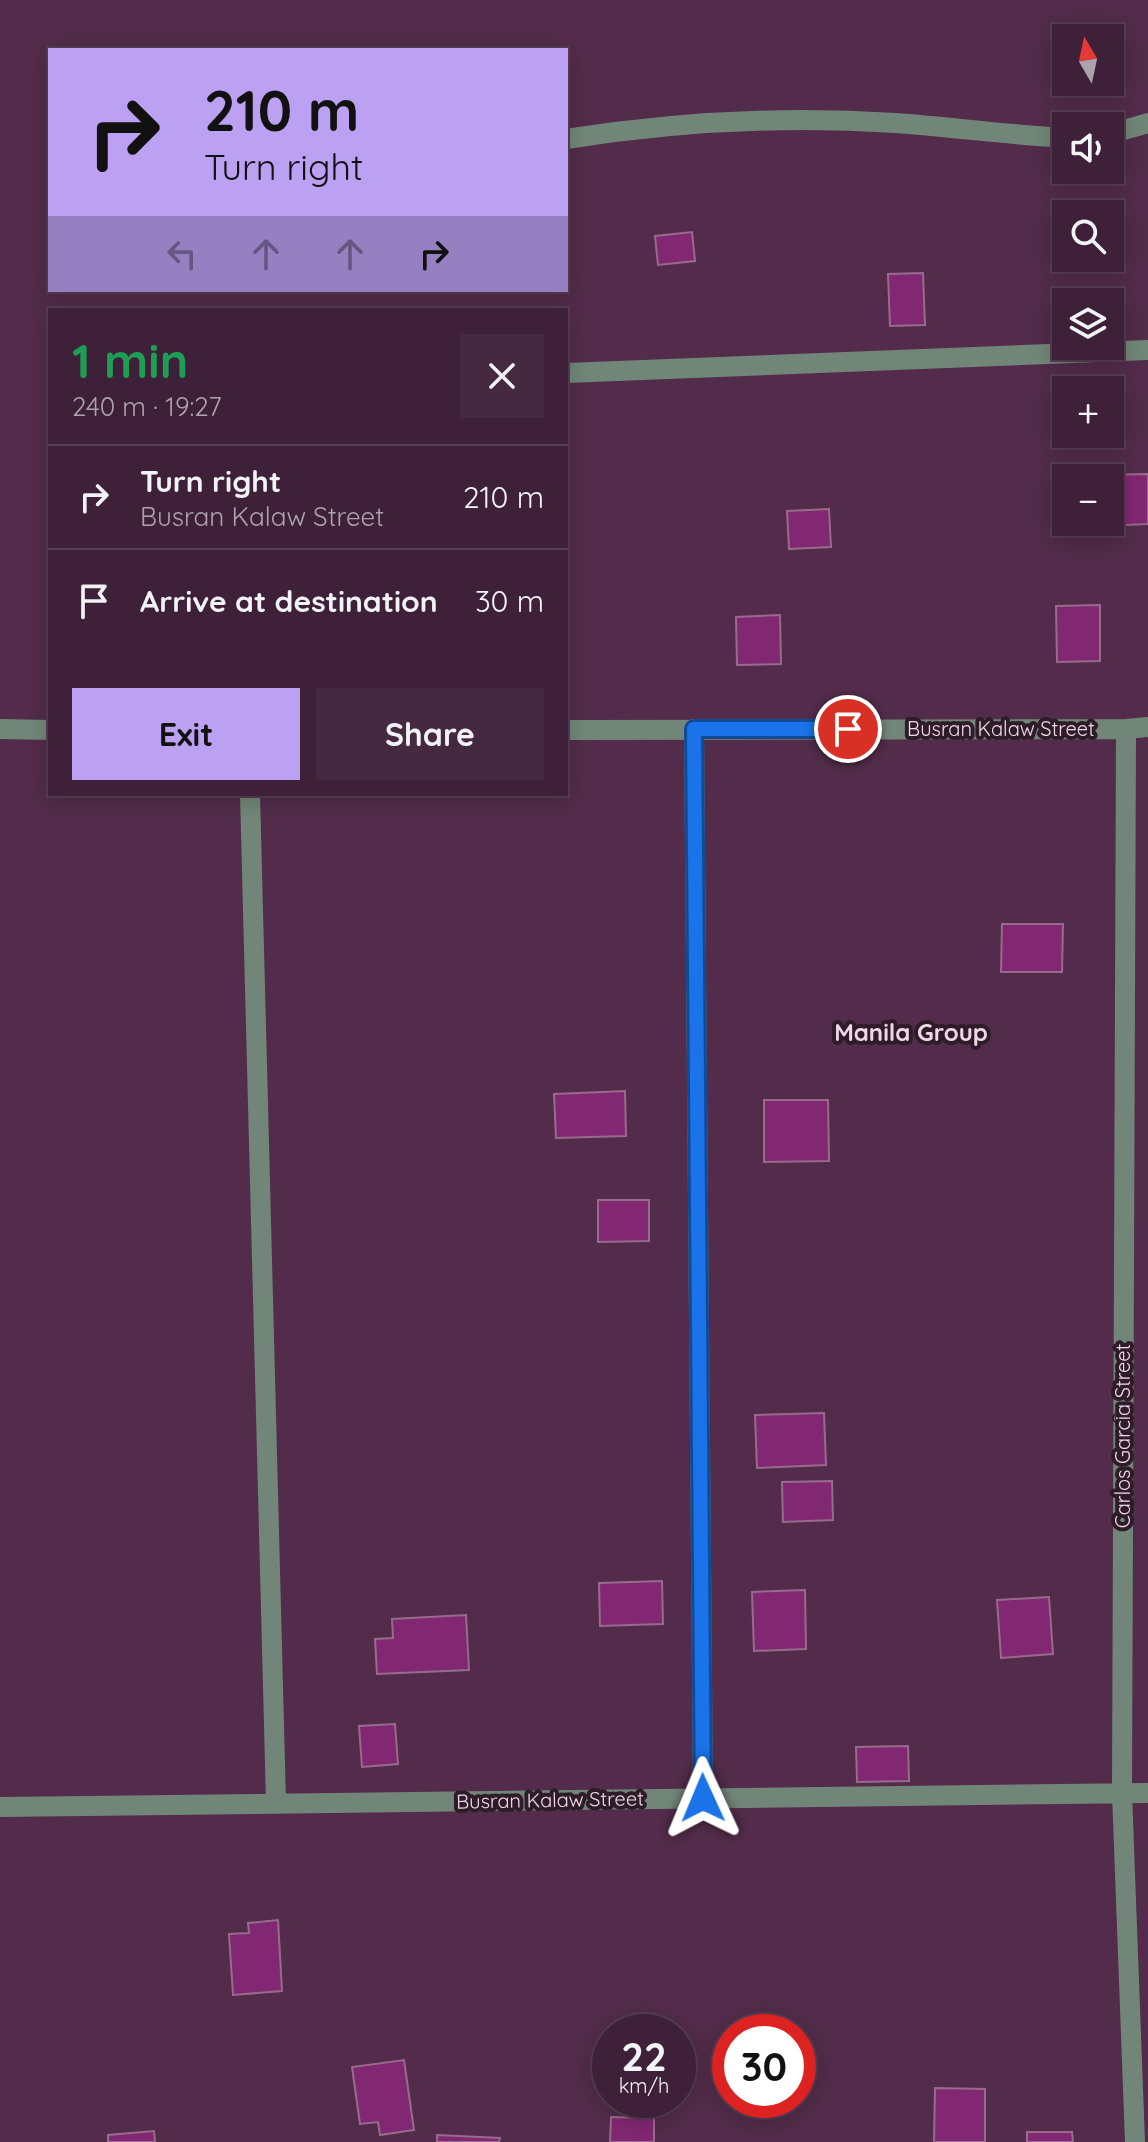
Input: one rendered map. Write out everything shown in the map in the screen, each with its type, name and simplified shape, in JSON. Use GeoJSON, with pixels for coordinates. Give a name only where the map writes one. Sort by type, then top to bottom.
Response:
{"type":"FeatureCollection","features":[{"type":"Feature","properties":{"kind":"street"},"geometry":{"type":"LineString","coordinates":[[568,139],[651,128],[744,122],[834,121],[1052,137]]}},
{"type":"Feature","properties":{"kind":"street"},"geometry":{"type":"LineString","coordinates":[[1124,130],[1148,123]]}},
{"type":"Feature","properties":{"kind":"street"},"geometry":{"type":"LineString","coordinates":[[568,373],[1148,350]]}},
{"type":"Feature","properties":{"kind":"street","name":"Busran Kalaw Street"},"geometry":{"type":"LineString","coordinates":[[568,730],[1148,727]]}},
{"type":"Feature","properties":{"kind":"street"},"geometry":{"type":"LineString","coordinates":[[0,729],[48,730]]}},
{"type":"Feature","properties":{"kind":"street"},"geometry":{"type":"LineString","coordinates":[[694,729],[703,1798]]}},
{"type":"Feature","properties":{"kind":"street","name":"Carlos Garcia Street"},"geometry":{"type":"LineString","coordinates":[[1126,729],[1122,1793],[1135,2142]]}},
{"type":"Feature","properties":{"kind":"street"},"geometry":{"type":"LineString","coordinates":[[250,796],[276,1803]]}},
{"type":"Feature","properties":{"kind":"street","name":"Busran Kalaw Street"},"geometry":{"type":"LineString","coordinates":[[0,1807],[1148,1793]]}},
{"type":"Feature","properties":{"kind":"building"},"geometry":{"type":"Polygon","coordinates":[[[692,232],[695,261],[658,265],[655,236],[692,232]]]}},
{"type":"Feature","properties":{"kind":"building"},"geometry":{"type":"Polygon","coordinates":[[[923,273],[925,325],[890,326],[888,274],[923,273]]]}},
{"type":"Feature","properties":{"kind":"building"},"geometry":{"type":"Polygon","coordinates":[[[1148,474],[1148,524],[1124,525],[1124,475],[1148,474]]]}},
{"type":"Feature","properties":{"kind":"building"},"geometry":{"type":"Polygon","coordinates":[[[829,509],[831,547],[789,549],[787,511],[829,509]]]}},
{"type":"Feature","properties":{"kind":"building"},"geometry":{"type":"Polygon","coordinates":[[[1100,605],[1100,661],[1057,662],[1056,606],[1100,605]]]}},
{"type":"Feature","properties":{"kind":"building"},"geometry":{"type":"Polygon","coordinates":[[[780,615],[781,664],[737,665],[736,617],[780,615]]]}},
{"type":"Feature","properties":{"kind":"building"},"geometry":{"type":"Polygon","coordinates":[[[1002,924],[1063,924],[1062,972],[1001,972],[1002,924]]]}},
{"type":"Feature","properties":{"kind":"building"},"geometry":{"type":"Polygon","coordinates":[[[625,1091],[626,1136],[556,1138],[554,1094],[625,1091]]]}},
{"type":"Feature","properties":{"kind":"building"},"geometry":{"type":"Polygon","coordinates":[[[764,1100],[828,1100],[829,1161],[764,1162],[764,1100]]]}},
{"type":"Feature","properties":{"kind":"building"},"geometry":{"type":"Polygon","coordinates":[[[598,1200],[649,1200],[649,1241],[598,1242],[598,1200]]]}},
{"type":"Feature","properties":{"kind":"building"},"geometry":{"type":"Polygon","coordinates":[[[824,1413],[826,1465],[757,1468],[755,1415],[824,1413]]]}},
{"type":"Feature","properties":{"kind":"building"},"geometry":{"type":"Polygon","coordinates":[[[832,1481],[833,1520],[783,1522],[782,1482],[832,1481]]]}},
{"type":"Feature","properties":{"kind":"building"},"geometry":{"type":"Polygon","coordinates":[[[662,1581],[663,1624],[600,1626],[599,1583],[662,1581]]]}},
{"type":"Feature","properties":{"kind":"building"},"geometry":{"type":"Polygon","coordinates":[[[805,1590],[806,1649],[754,1651],[752,1592],[805,1590]]]}},
{"type":"Feature","properties":{"kind":"building"},"geometry":{"type":"Polygon","coordinates":[[[1049,1597],[1053,1654],[1001,1658],[997,1600],[1049,1597]]]}},
{"type":"Feature","properties":{"kind":"building"},"geometry":{"type":"Polygon","coordinates":[[[466,1615],[469,1670],[377,1674],[375,1639],[393,1638],[392,1619],[466,1615]]]}},
{"type":"Feature","properties":{"kind":"building"},"geometry":{"type":"Polygon","coordinates":[[[395,1724],[398,1764],[362,1767],[359,1726],[395,1724]]]}},
{"type":"Feature","properties":{"kind":"building"},"geometry":{"type":"Polygon","coordinates":[[[908,1746],[909,1781],[857,1782],[856,1747],[908,1746]]]}},
{"type":"Feature","properties":{"kind":"building"},"geometry":{"type":"Polygon","coordinates":[[[278,1920],[282,1991],[233,1995],[229,1934],[249,1933],[248,1923],[278,1920]]]}},
{"type":"Feature","properties":{"kind":"building"},"geometry":{"type":"Polygon","coordinates":[[[404,2060],[414,2130],[380,2135],[378,2122],[360,2124],[352,2067],[404,2060]]]}},
{"type":"Feature","properties":{"kind":"building"},"geometry":{"type":"Polygon","coordinates":[[[935,2088],[985,2089],[985,2142],[934,2142],[935,2088]]]}},
{"type":"Feature","properties":{"kind":"building"},"geometry":{"type":"Polygon","coordinates":[[[611,2118],[654,2118],[654,2142],[610,2142],[611,2118]]]}},
{"type":"Feature","properties":{"kind":"building"},"geometry":{"type":"Polygon","coordinates":[[[154,2131],[155,2142],[108,2142],[108,2135],[154,2131]]]}},
{"type":"Feature","properties":{"kind":"building"},"geometry":{"type":"Polygon","coordinates":[[[1027,2132],[1072,2132],[1073,2142],[1027,2142],[1027,2132]]]}},
{"type":"Feature","properties":{"kind":"building"},"geometry":{"type":"Polygon","coordinates":[[[437,2135],[500,2138],[499,2142],[437,2142],[437,2135]]]}},
{"type":"Feature","properties":{"kind":"district","name":"Manila Group"},"geometry":{"type":"Point","coordinates":[911,1033]}},
{"type":"Feature","properties":{"kind":"route"},"geometry":{"type":"LineString","coordinates":[[703,1798],[694,729],[848,729]]}}]}
